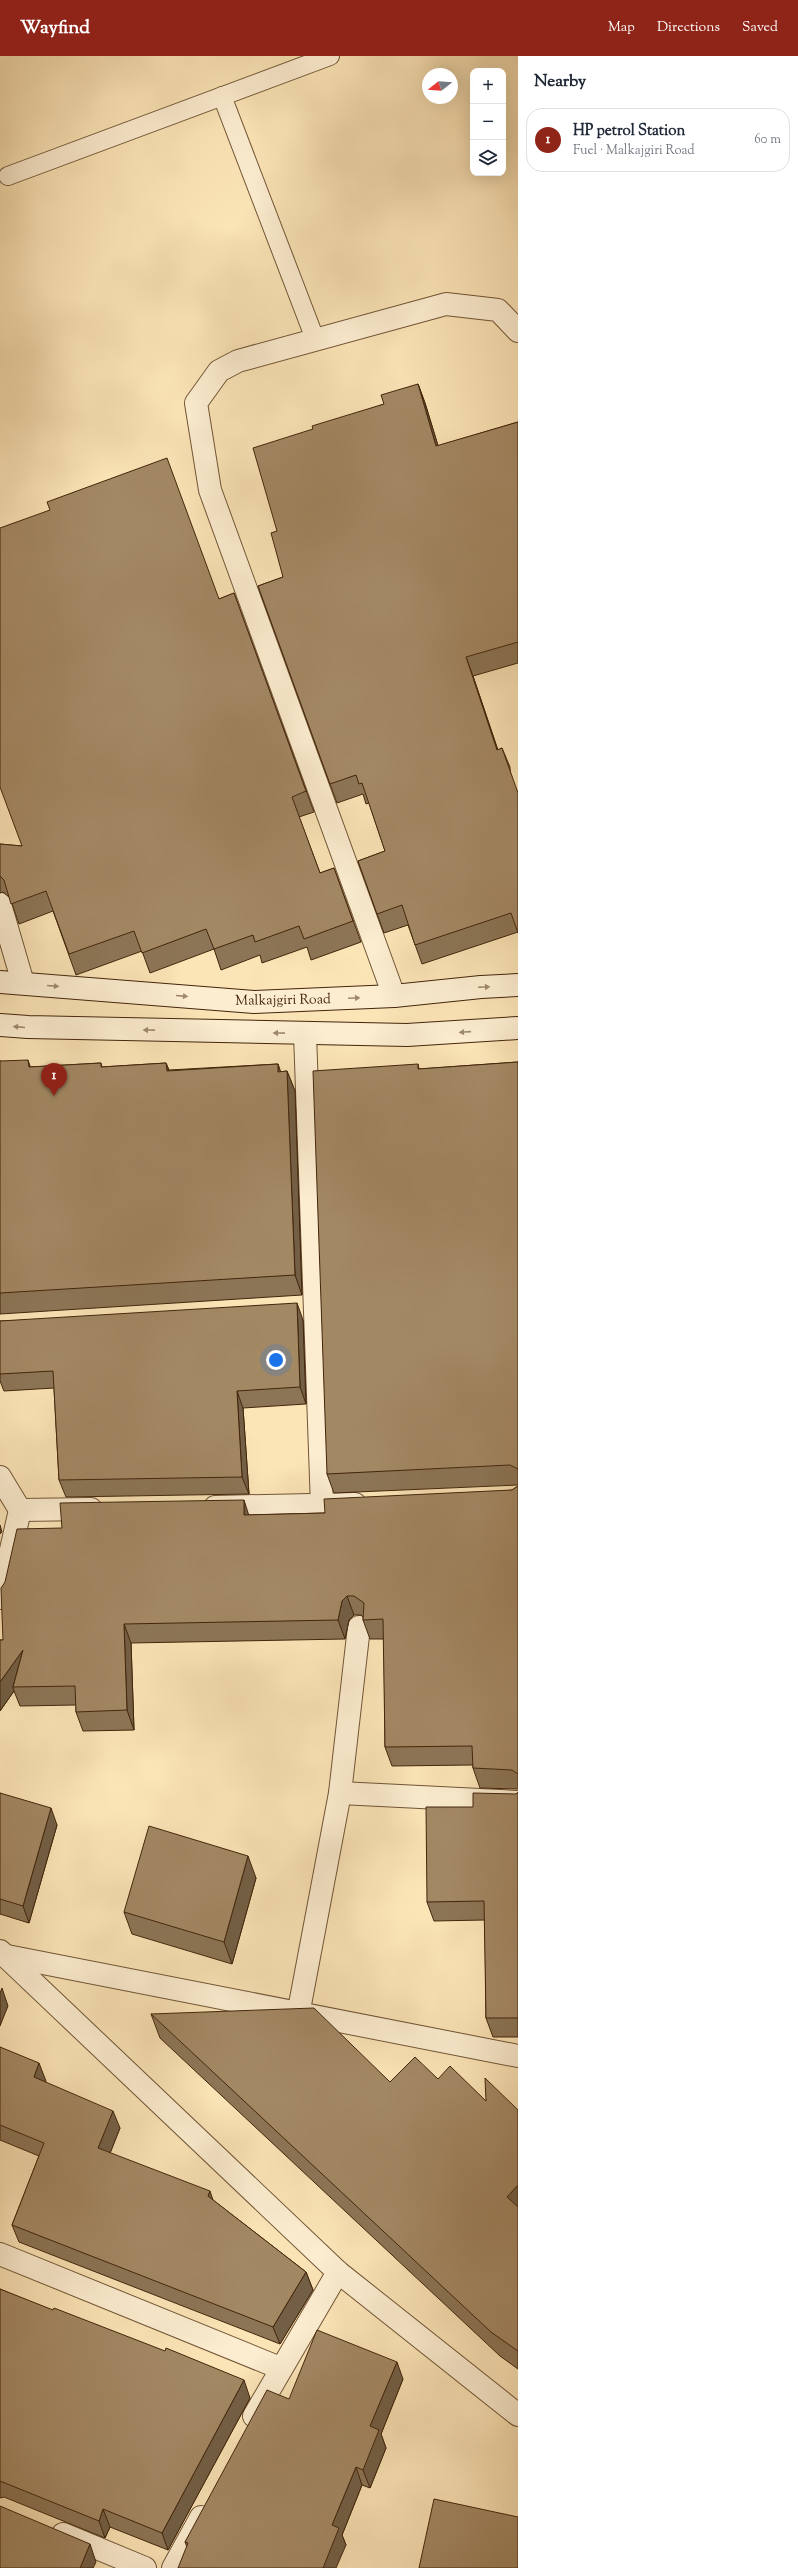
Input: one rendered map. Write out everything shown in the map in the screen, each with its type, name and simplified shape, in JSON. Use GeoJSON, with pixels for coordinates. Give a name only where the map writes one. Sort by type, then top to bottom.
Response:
{"type":"FeatureCollection","features":[{"type":"Feature","properties":{"kind":"street"},"geometry":{"type":"LineString","coordinates":[[394,996],[210,490],[196,403],[219,371],[238,361],[446,304],[498,310],[518,331]]}},
{"type":"Feature","properties":{"kind":"street"},"geometry":{"type":"LineString","coordinates":[[0,904],[23,983]]}},
{"type":"Feature","properties":{"kind":"street","name":"Malkajgiri Road"},"geometry":{"type":"LineString","coordinates":[[0,982],[254,1002],[394,996],[481,987],[518,986]]}},
{"type":"Feature","properties":{"kind":"street"},"geometry":{"type":"LineString","coordinates":[[0,1025],[305,1034],[407,1035],[518,1028]]}},
{"type":"Feature","properties":{"kind":"street"},"geometry":{"type":"LineString","coordinates":[[305,1034],[322,1506]]}},
{"type":"Feature","properties":{"kind":"street"},"geometry":{"type":"LineString","coordinates":[[292,1308],[316,1307]]}},
{"type":"Feature","properties":{"kind":"street"},"geometry":{"type":"LineString","coordinates":[[0,1477],[20,1510],[0,1598]]}},
{"type":"Feature","properties":{"kind":"street"},"geometry":{"type":"LineString","coordinates":[[195,1507],[322,1506],[377,1503]]}},
{"type":"Feature","properties":{"kind":"street"},"geometry":{"type":"LineString","coordinates":[[20,1510],[115,1508]]}},
{"type":"Feature","properties":{"kind":"street"},"geometry":{"type":"LineString","coordinates":[[298,2015],[340,1793],[359,1627]]}},
{"type":"Feature","properties":{"kind":"street"},"geometry":{"type":"LineString","coordinates":[[340,1793],[518,1802]]}},
{"type":"Feature","properties":{"kind":"street"},"geometry":{"type":"LineString","coordinates":[[3,1954],[298,2015],[518,2056]]}},
{"type":"Feature","properties":{"kind":"street"},"geometry":{"type":"LineString","coordinates":[[3,1954],[338,2272],[518,2415]]}},
{"type":"Feature","properties":{"kind":"street"},"geometry":{"type":"LineString","coordinates":[[0,2254],[280,2368]]}},
{"type":"Feature","properties":{"kind":"street"},"geometry":{"type":"LineString","coordinates":[[243,2437],[280,2368],[338,2272]]}},
{"type":"Feature","properties":{"kind":"street"},"geometry":{"type":"LineString","coordinates":[[174,2568],[210,2499]]}},
{"type":"Feature","properties":{"kind":"street"},"geometry":{"type":"LineString","coordinates":[[44,2527],[145,2568]]}},
{"type":"Feature","properties":{"kind":"lane"},"geometry":{"type":"LineString","coordinates":[[8,176],[330,56]]}},
{"type":"Feature","properties":{"kind":"lane"},"geometry":{"type":"LineString","coordinates":[[222,96],[315,339]]}},
{"type":"Feature","properties":{"kind":"building"},"geometry":{"type":"Polygon","coordinates":[[[418,384],[436,446],[518,422],[518,642],[466,657],[497,750],[502,748],[518,793],[518,933],[511,913],[415,945],[402,905],[377,914],[358,861],[385,851],[362,783],[359,784],[356,775],[330,784],[258,586],[283,577],[271,533],[277,531],[253,448],[313,429],[312,426],[384,404],[381,395],[418,384]]]}},
{"type":"Feature","properties":{"kind":"building"},"geometry":{"type":"Polygon","coordinates":[[[167,458],[219,599],[234,593],[306,791],[292,797],[320,873],[334,868],[353,921],[304,939],[299,926],[255,942],[253,935],[214,949],[206,929],[142,953],[134,931],[69,954],[46,891],[11,904],[4,880],[0,876],[0,844],[22,846],[0,787],[0,528],[50,510],[47,502],[167,458]]]}},
{"type":"Feature","properties":{"kind":"building"},"geometry":{"type":"Polygon","coordinates":[[[28,1060],[29,1067],[101,1063],[101,1067],[166,1063],[167,1071],[278,1064],[278,1072],[287,1071],[295,1275],[0,1293],[0,1061],[28,1060]]]}},
{"type":"Feature","properties":{"kind":"building"},"geometry":{"type":"Polygon","coordinates":[[[518,1062],[518,1469],[510,1465],[327,1474],[313,1071],[418,1064],[418,1069],[518,1062]]]}},
{"type":"Feature","properties":{"kind":"building"},"geometry":{"type":"Polygon","coordinates":[[[297,1303],[300,1387],[237,1391],[242,1477],[59,1480],[53,1371],[0,1374],[0,1321],[297,1303]]]}},
{"type":"Feature","properties":{"kind":"building"},"geometry":{"type":"Polygon","coordinates":[[[518,1486],[518,1774],[512,1770],[473,1768],[472,1746],[385,1747],[383,1619],[363,1620],[364,1603],[354,1596],[347,1596],[342,1601],[338,1620],[124,1624],[127,1710],[76,1712],[75,1686],[13,1687],[23,1650],[0,1682],[0,1640],[3,1640],[1,1588],[5,1582],[17,1529],[62,1528],[60,1503],[244,1500],[244,1515],[325,1513],[324,1499],[512,1490],[518,1486]]]}},
{"type":"Feature","properties":{"kind":"building"},"geometry":{"type":"Polygon","coordinates":[[[518,1792],[518,2018],[486,2018],[484,1901],[427,1902],[426,1807],[473,1807],[473,1793],[516,1794],[518,1792]]]}},
{"type":"Feature","properties":{"kind":"building"},"geometry":{"type":"Polygon","coordinates":[[[0,1793],[51,1808],[23,1906],[0,1899],[0,1793]]]}},
{"type":"Feature","properties":{"kind":"building"},"geometry":{"type":"Polygon","coordinates":[[[149,1826],[248,1856],[224,1942],[124,1912],[149,1826]]]}},
{"type":"Feature","properties":{"kind":"building"},"geometry":{"type":"Polygon","coordinates":[[[314,2008],[390,2082],[415,2057],[438,2079],[450,2066],[486,2101],[485,2078],[518,2110],[518,2185],[507,2197],[518,2207],[518,2351],[491,2332],[151,2014],[314,2008]]]}},
{"type":"Feature","properties":{"kind":"building"},"geometry":{"type":"Polygon","coordinates":[[[0,2047],[39,2063],[34,2077],[113,2111],[98,2148],[210,2191],[208,2196],[306,2272],[273,2327],[12,2225],[44,2143],[0,2125],[0,2047]]]}},
{"type":"Feature","properties":{"kind":"building"},"geometry":{"type":"Polygon","coordinates":[[[0,2289],[53,2310],[54,2308],[165,2351],[166,2348],[244,2380],[162,2533],[103,2509],[99,2521],[0,2481],[0,2289]]]}},
{"type":"Feature","properties":{"kind":"building"},"geometry":{"type":"Polygon","coordinates":[[[317,2330],[397,2362],[370,2426],[379,2430],[363,2470],[356,2467],[332,2525],[339,2528],[323,2568],[178,2568],[188,2543],[185,2542],[267,2390],[289,2399],[317,2330]]]}},
{"type":"Feature","properties":{"kind":"building"},"geometry":{"type":"Polygon","coordinates":[[[434,2499],[518,2517],[518,2568],[419,2568],[434,2499]]]}},
{"type":"Feature","properties":{"kind":"building"},"geometry":{"type":"Polygon","coordinates":[[[0,2506],[90,2544],[80,2568],[0,2568],[0,2506]]]}},
{"type":"Feature","properties":{"kind":"place","name":"HP petrol Station"},"geometry":{"type":"Point","coordinates":[54,1096]}}]}
